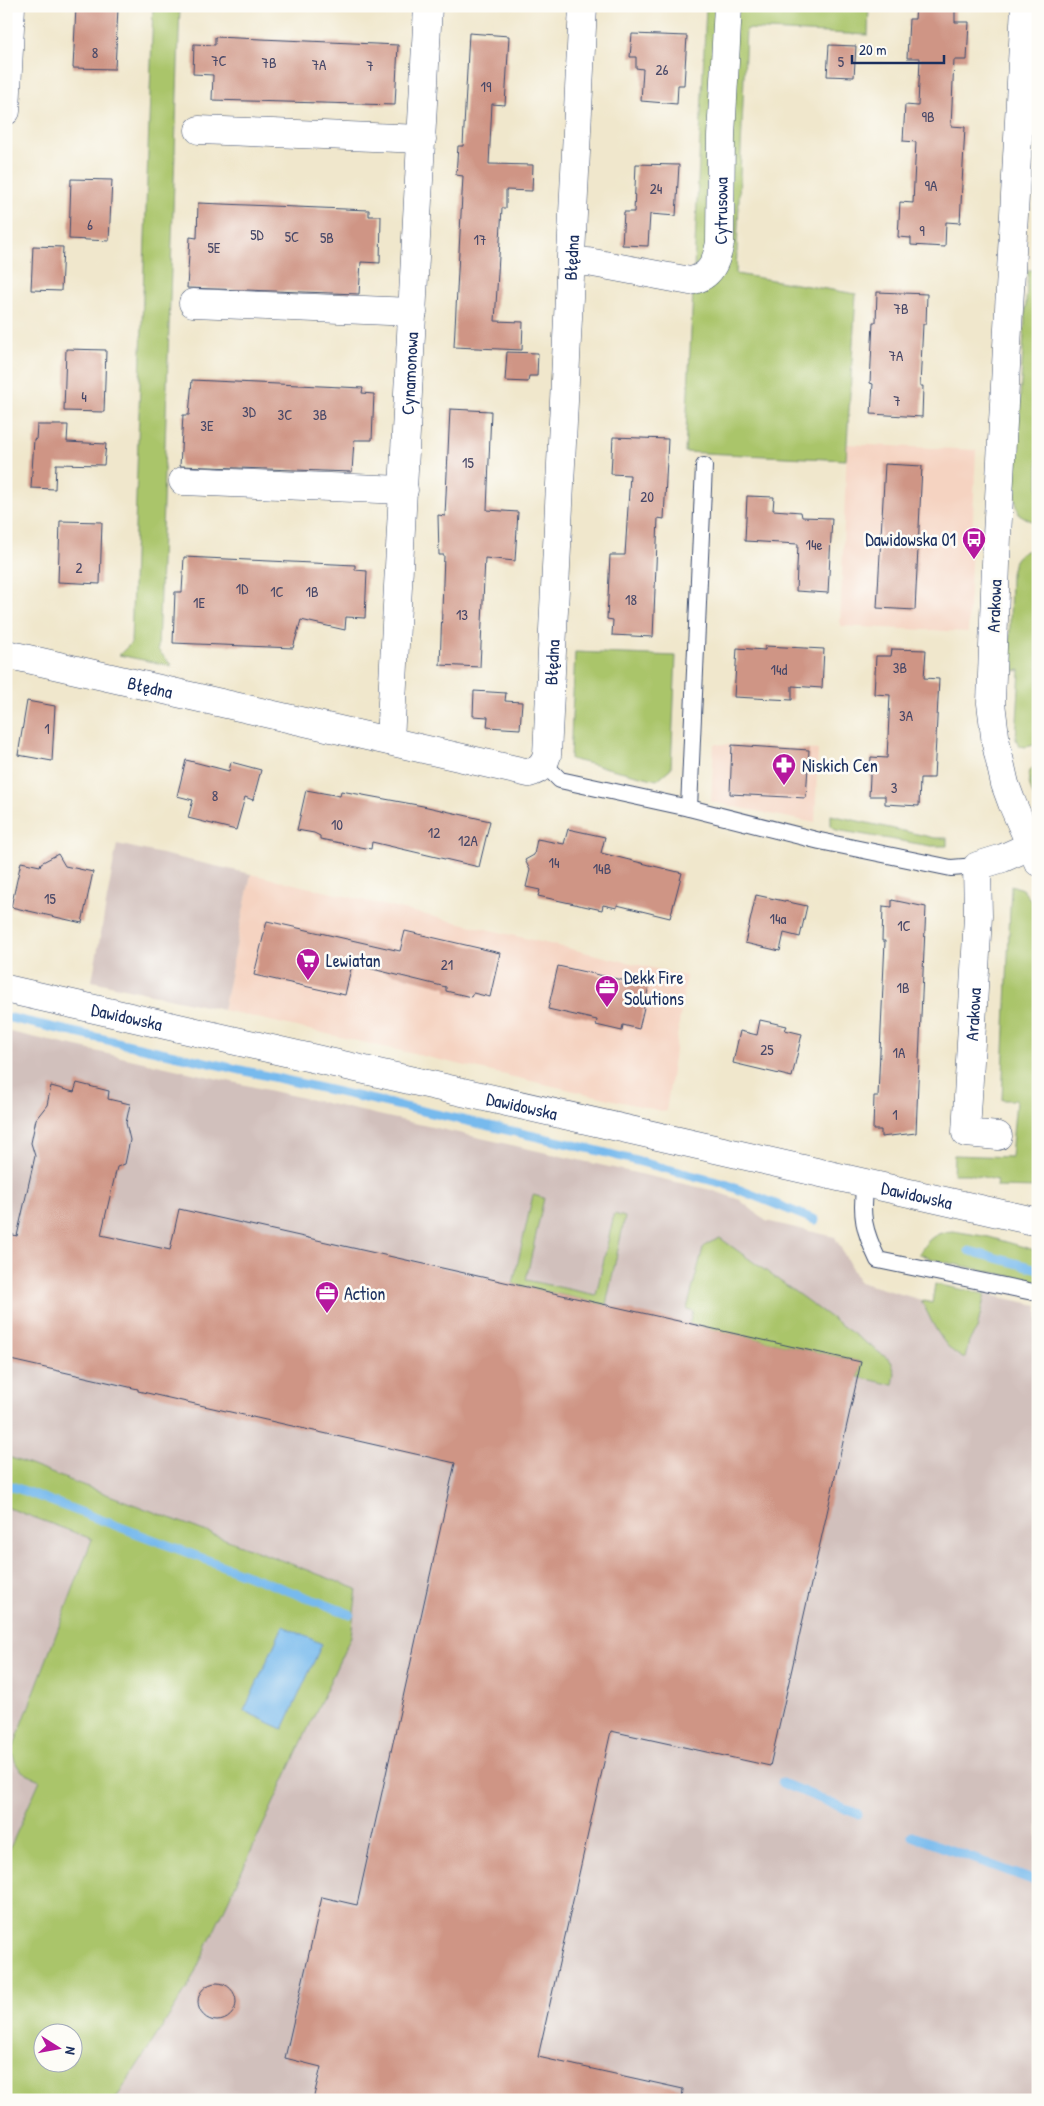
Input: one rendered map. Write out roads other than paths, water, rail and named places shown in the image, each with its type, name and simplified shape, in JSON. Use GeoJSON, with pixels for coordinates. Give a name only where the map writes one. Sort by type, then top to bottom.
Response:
{"type":"FeatureCollection","features":[{"type":"Feature","properties":{"kind":"street"},"geometry":{"type":"LineString","coordinates":[[6,111],[11,6]]}},
{"type":"Feature","properties":{"kind":"street","name":"Cynamonowa"},"geometry":{"type":"LineString","coordinates":[[390,741],[428,6]]}},
{"type":"Feature","properties":{"kind":"street","name":"Błędna"},"geometry":{"type":"LineString","coordinates":[[6,654],[529,773],[537,771],[544,764],[547,755],[583,6]]}},
{"type":"Feature","properties":{"kind":"street","name":"Cytrusowa"},"geometry":{"type":"LineString","coordinates":[[572,262],[588,262],[690,281],[700,279],[711,271],[717,257],[720,242],[721,136],[728,6]]}},
{"type":"Feature","properties":{"kind":"street","name":"Arakowa"},"geometry":{"type":"LineString","coordinates":[[998,1136],[966,1133],[978,916],[977,866],[1003,858],[1034,854],[1006,784],[996,744],[990,703],[1025,6]]}},
{"type":"Feature","properties":{"kind":"street"},"geometry":{"type":"LineString","coordinates":[[199,130],[422,139]]}},
{"type":"Feature","properties":{"kind":"street"},"geometry":{"type":"LineString","coordinates":[[193,303],[413,312]]}},
{"type":"Feature","properties":{"kind":"street"},"geometry":{"type":"LineString","coordinates":[[182,481],[404,490]]}},
{"type":"Feature","properties":{"kind":"street","name":"Dawidowska"},"geometry":{"type":"LineString","coordinates":[[6,989],[1038,1222]]}},
{"type":"Feature","properties":{"kind":"lane"},"geometry":{"type":"LineString","coordinates":[[689,808],[704,466]]}},
{"type":"Feature","properties":{"kind":"lane"},"geometry":{"type":"LineString","coordinates":[[544,764],[560,780],[689,808],[820,841],[941,866],[951,868],[977,866]]}},
{"type":"Feature","properties":{"kind":"lane"},"geometry":{"type":"LineString","coordinates":[[865,1183],[862,1216],[866,1236],[878,1260],[1038,1293]]}},
{"type":"Feature","properties":{"kind":"water"},"geometry":{"type":"Polygon","coordinates":[[[283,1626],[322,1644],[283,1729],[244,1711],[283,1626]]]}},
{"type":"Feature","properties":{"kind":"waterway"},"geometry":{"type":"LineString","coordinates":[[6,1017],[587,1148],[725,1184],[815,1220]]}},
{"type":"Feature","properties":{"kind":"waterway"},"geometry":{"type":"LineString","coordinates":[[969,1251],[1038,1269]]}},
{"type":"Feature","properties":{"kind":"waterway"},"geometry":{"type":"LineString","coordinates":[[6,1484],[350,1614]]}},
{"type":"Feature","properties":{"kind":"waterway"},"geometry":{"type":"LineString","coordinates":[[782,1783],[858,1814]]}},
{"type":"Feature","properties":{"kind":"waterway"},"geometry":{"type":"LineString","coordinates":[[912,1836],[1038,1882]]}},
{"type":"Feature","properties":{"kind":"place","name":"Dawidowska 01"},"geometry":{"type":"Point","coordinates":[974,560]}},
{"type":"Feature","properties":{"kind":"place","name":"Niskich Cen"},"geometry":{"type":"Point","coordinates":[784,786]}},
{"type":"Feature","properties":{"kind":"place","name":"Lewiatan"},"geometry":{"type":"Point","coordinates":[308,981]}},
{"type":"Feature","properties":{"kind":"place","name":"Dekk Fire Solutions"},"geometry":{"type":"Point","coordinates":[607,1008]}},
{"type":"Feature","properties":{"kind":"place","name":"Action"},"geometry":{"type":"Point","coordinates":[327,1314]}}]}
